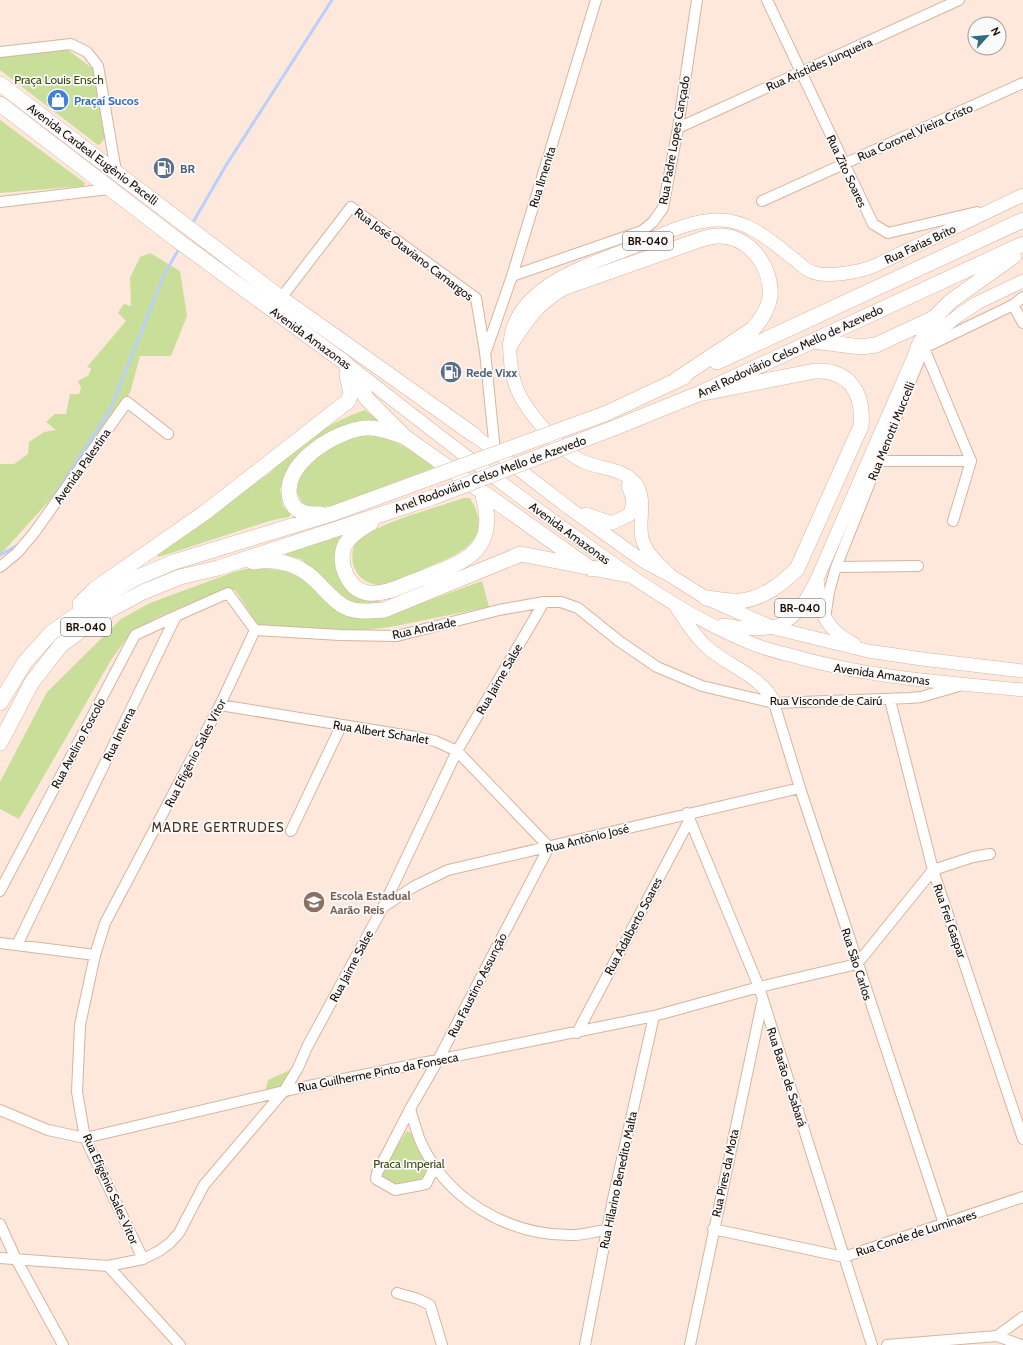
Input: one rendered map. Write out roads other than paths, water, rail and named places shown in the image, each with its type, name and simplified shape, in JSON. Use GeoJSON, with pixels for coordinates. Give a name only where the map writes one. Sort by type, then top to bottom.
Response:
{"type":"FeatureCollection","features":[{"type":"Feature","properties":{"kind":"highway","name":"Avenida Cardeal Eugênio Pacelli"},"geometry":{"type":"LineString","coordinates":[[0,84],[186,225]]}},
{"type":"Feature","properties":{"kind":"highway","name":"Avenida Cardeal Eugênio Pacelli"},"geometry":{"type":"LineString","coordinates":[[0,104],[177,240]]}},
{"type":"Feature","properties":{"kind":"highway","name":"Anel Rodoviário Celso Mello de Azevedo"},"geometry":{"type":"LineString","coordinates":[[0,703],[25,662],[51,633],[98,600],[136,578],[174,562],[334,513],[607,413],[1023,220]]}},
{"type":"Feature","properties":{"kind":"highway","name":"Avenida Amazonas"},"geometry":{"type":"LineString","coordinates":[[186,225],[281,298],[474,435]]}},
{"type":"Feature","properties":{"kind":"highway"},"geometry":{"type":"LineString","coordinates":[[510,345],[536,307],[546,298],[563,288],[702,239],[718,236],[740,241],[757,255],[764,266],[768,278],[770,298],[761,320],[752,329],[676,380]]}},
{"type":"Feature","properties":{"kind":"highway","name":"Avenida Amazonas"},"geometry":{"type":"LineString","coordinates":[[177,240],[344,362]]}},
{"type":"Feature","properties":{"kind":"highway","name":"Anel Rodoviário Celso Mello de Azevedo"},"geometry":{"type":"LineString","coordinates":[[0,743],[32,682],[61,646],[106,612],[143,592],[180,577],[218,568],[425,500],[614,428],[698,394],[1023,244]]}},
{"type":"Feature","properties":{"kind":"highway"},"geometry":{"type":"LineString","coordinates":[[812,341],[861,347],[876,345],[934,318],[951,301],[1023,249]]}},
{"type":"Feature","properties":{"kind":"highway"},"geometry":{"type":"LineString","coordinates":[[921,348],[934,318]]}},
{"type":"Feature","properties":{"kind":"highway"},"geometry":{"type":"LineString","coordinates":[[344,362],[367,399],[404,437],[592,569]]}},
{"type":"Feature","properties":{"kind":"highway"},"geometry":{"type":"LineString","coordinates":[[51,633],[95,589],[207,511],[348,401],[351,393],[344,362]]}},
{"type":"Feature","properties":{"kind":"highway"},"geometry":{"type":"LineString","coordinates":[[698,394],[815,371],[827,370],[847,380],[855,389],[862,411],[861,426],[797,569],[781,584],[765,594],[740,601],[706,598]]}},
{"type":"Feature","properties":{"kind":"highway"},"geometry":{"type":"LineString","coordinates":[[334,513],[306,514],[297,511],[292,505],[288,494],[290,481],[304,461],[320,446],[334,438],[357,429],[369,428],[404,437]]}},
{"type":"Feature","properties":{"kind":"highway"},"geometry":{"type":"LineString","coordinates":[[425,500],[361,529],[345,546],[342,554],[343,566],[348,579],[355,587],[366,593],[380,594],[456,565],[474,553],[486,535],[488,518],[482,492]]}},
{"type":"Feature","properties":{"kind":"highway"},"geometry":{"type":"LineString","coordinates":[[218,568],[265,560],[294,564],[304,570],[331,597],[344,607],[354,610],[368,611],[384,610],[521,554],[628,575]]}},
{"type":"Feature","properties":{"kind":"main road","name":"Rua Farias Brito"},"geometry":{"type":"LineString","coordinates":[[510,345],[514,327],[522,310],[539,291],[548,284],[692,224],[720,220],[732,221],[762,236],[812,272],[841,274],[858,272],[874,266],[1023,195]]}},
{"type":"Feature","properties":{"kind":"main road"},"geometry":{"type":"LineString","coordinates":[[921,348],[959,315],[977,303],[1023,281]]}},
{"type":"Feature","properties":{"kind":"main road","name":"BR-040"},"geometry":{"type":"LineString","coordinates":[[510,345],[512,372],[519,394],[539,422],[556,441],[582,461],[620,473],[631,479],[640,491],[642,505],[642,536],[644,543],[652,556],[671,576]]}},
{"type":"Feature","properties":{"kind":"main road","name":"BR-040"},"geometry":{"type":"LineString","coordinates":[[774,628],[793,617],[805,602],[817,579],[921,348]]}},
{"type":"Feature","properties":{"kind":"main road","name":"Avenida Amazonas"},"geometry":{"type":"LineString","coordinates":[[344,362],[482,469],[628,575],[675,605],[707,622],[754,644],[819,664],[867,674],[1023,690]]}},
{"type":"Feature","properties":{"kind":"main road","name":"Avenida Amazonas"},"geometry":{"type":"LineString","coordinates":[[474,435],[569,508],[643,561],[671,576],[706,598],[774,628],[868,651],[973,666],[1023,671]]}},
{"type":"Feature","properties":{"kind":"main road"},"geometry":{"type":"LineString","coordinates":[[569,508],[612,523],[629,515],[632,508],[633,499],[629,488],[620,473]]}},
{"type":"Feature","properties":{"kind":"main road"},"geometry":{"type":"LineString","coordinates":[[817,579],[819,603],[825,620],[843,638],[868,651]]}},
{"type":"Feature","properties":{"kind":"main road"},"geometry":{"type":"LineString","coordinates":[[675,605],[696,636],[708,648],[723,660],[768,690],[774,703]]}},
{"type":"Feature","properties":{"kind":"main road"},"geometry":{"type":"LineString","coordinates":[[707,622],[746,629],[774,628]]}},
{"type":"Feature","properties":{"kind":"main road"},"geometry":{"type":"LineString","coordinates":[[964,684],[973,666]]}},
{"type":"Feature","properties":{"kind":"street","name":"Rua Ilmenita"},"geometry":{"type":"LineString","coordinates":[[485,352],[512,276],[596,0]]}},
{"type":"Feature","properties":{"kind":"street","name":"Rua Padre Lopes Cançado"},"geometry":{"type":"LineString","coordinates":[[512,276],[642,231],[653,222],[663,208],[678,128],[697,0]]}},
{"type":"Feature","properties":{"kind":"street","name":"Rua Zito Soares"},"geometry":{"type":"LineString","coordinates":[[767,0],[872,224],[888,233],[996,208]]}},
{"type":"Feature","properties":{"kind":"street","name":"Rua Aristides Junqueira"},"geometry":{"type":"LineString","coordinates":[[678,128],[959,0]]}},
{"type":"Feature","properties":{"kind":"street"},"geometry":{"type":"LineString","coordinates":[[0,52],[71,44],[87,52],[98,66],[116,172]]}},
{"type":"Feature","properties":{"kind":"street","name":"Rua Coronel Vieira Cristo"},"geometry":{"type":"LineString","coordinates":[[762,201],[1023,83]]}},
{"type":"Feature","properties":{"kind":"street"},"geometry":{"type":"LineString","coordinates":[[0,202],[64,196],[109,188]]}},
{"type":"Feature","properties":{"kind":"street","name":"Rua José Otaviano Camargos"},"geometry":{"type":"LineString","coordinates":[[281,298],[351,207],[476,298],[485,352],[495,451]]}},
{"type":"Feature","properties":{"kind":"street"},"geometry":{"type":"LineString","coordinates":[[953,521],[971,461],[921,348],[1013,305],[1023,297]]}},
{"type":"Feature","properties":{"kind":"street"},"geometry":{"type":"LineString","coordinates":[[1013,305],[1023,323]]}},
{"type":"Feature","properties":{"kind":"street","name":"Rua Menotti Muccelli"},"geometry":{"type":"LineString","coordinates":[[825,620],[829,592],[836,567],[879,461],[921,348]]}},
{"type":"Feature","properties":{"kind":"street","name":"Avenida Palestina"},"geometry":{"type":"LineString","coordinates":[[0,567],[17,553],[34,533],[127,402],[168,434]]}},
{"type":"Feature","properties":{"kind":"street"},"geometry":{"type":"LineString","coordinates":[[474,435],[483,435],[487,431],[492,421]]}},
{"type":"Feature","properties":{"kind":"street"},"geometry":{"type":"LineString","coordinates":[[879,461],[971,461]]}},
{"type":"Feature","properties":{"kind":"street"},"geometry":{"type":"LineString","coordinates":[[836,567],[918,566]]}},
{"type":"Feature","properties":{"kind":"street"},"geometry":{"type":"LineString","coordinates":[[176,616],[228,593],[255,630]]}},
{"type":"Feature","properties":{"kind":"street","name":"Rua Andrade"},"geometry":{"type":"LineString","coordinates":[[255,630],[340,635],[397,636],[500,610],[544,602]]}},
{"type":"Feature","properties":{"kind":"street","name":"Rua Visconde de Cairú"},"geometry":{"type":"LineString","coordinates":[[544,602],[561,602],[578,608],[619,641],[657,667],[702,686],[774,703],[890,700],[921,697],[964,684]]}},
{"type":"Feature","properties":{"kind":"street","name":"Rua Jaime Salse"},"geometry":{"type":"LineString","coordinates":[[0,1258],[108,1266],[143,1259],[159,1252],[170,1243],[185,1223],[204,1185],[284,1091],[383,907],[457,751],[544,602]]}},
{"type":"Feature","properties":{"kind":"street","name":"Rua Avelino Foscolo"},"geometry":{"type":"LineString","coordinates":[[0,891],[135,636],[176,616]]}},
{"type":"Feature","properties":{"kind":"street","name":"Rua Interna"},"geometry":{"type":"LineString","coordinates":[[17,945],[176,616]]}},
{"type":"Feature","properties":{"kind":"street","name":"Rua Efigênio Sales Vitor"},"geometry":{"type":"LineString","coordinates":[[143,1259],[85,1138],[77,1092],[80,1025],[94,955],[105,923],[220,706],[255,630]]}},
{"type":"Feature","properties":{"kind":"street","name":"Rua Frei Gaspar"},"geometry":{"type":"LineString","coordinates":[[890,700],[933,870],[1023,1139]]}},
{"type":"Feature","properties":{"kind":"street","name":"Rua São Carlos"},"geometry":{"type":"LineString","coordinates":[[774,703],[857,964],[944,1224]]}},
{"type":"Feature","properties":{"kind":"street","name":"Rua Albert Scharlet"},"geometry":{"type":"LineString","coordinates":[[220,706],[435,741],[457,751],[549,847]]}},
{"type":"Feature","properties":{"kind":"street"},"geometry":{"type":"LineString","coordinates":[[291,831],[341,726]]}},
{"type":"Feature","properties":{"kind":"street","name":"Rua Antônio José"},"geometry":{"type":"LineString","coordinates":[[383,907],[415,886],[448,870],[688,816],[800,788]]}},
{"type":"Feature","properties":{"kind":"street","name":"Rua Barão de Sabará"},"geometry":{"type":"LineString","coordinates":[[688,816],[759,987],[762,1002],[872,1345]]}},
{"type":"Feature","properties":{"kind":"street","name":"Rua Adalberto Soares"},"geometry":{"type":"LineString","coordinates":[[577,1033],[688,816]]}},
{"type":"Feature","properties":{"kind":"street","name":"Rua Faustino Assunção"},"geometry":{"type":"LineString","coordinates":[[435,1166],[428,1184],[395,1190],[376,1179],[377,1173],[410,1109],[438,1060],[549,847]]}},
{"type":"Feature","properties":{"kind":"street"},"geometry":{"type":"LineString","coordinates":[[857,964],[933,870],[973,857],[990,854]]}},
{"type":"Feature","properties":{"kind":"street"},"geometry":{"type":"LineString","coordinates":[[0,943],[94,955]]}},
{"type":"Feature","properties":{"kind":"street","name":"Rua Guilherme Pinto da Fonseca"},"geometry":{"type":"LineString","coordinates":[[0,1110],[48,1130],[85,1138],[284,1091],[577,1033],[654,1016],[759,987],[857,964]]}},
{"type":"Feature","properties":{"kind":"street","name":"Rua Pires da Mota"},"geometry":{"type":"LineString","coordinates":[[690,1345],[713,1229],[762,1002]]}},
{"type":"Feature","properties":{"kind":"street","name":"Rua Hilarino Benedito Malta"},"geometry":{"type":"LineString","coordinates":[[585,1345],[606,1230],[654,1016]]}},
{"type":"Feature","properties":{"kind":"street"},"geometry":{"type":"LineString","coordinates":[[410,1109],[420,1139],[435,1166],[456,1191],[476,1207],[511,1225],[542,1233],[574,1235],[606,1230]]}},
{"type":"Feature","properties":{"kind":"street","name":"Rua Conde de Luminares"},"geometry":{"type":"LineString","coordinates":[[713,1229],[844,1257],[1023,1197]]}},
{"type":"Feature","properties":{"kind":"street"},"geometry":{"type":"LineString","coordinates":[[0,1224],[16,1259],[63,1345]]}},
{"type":"Feature","properties":{"kind":"street"},"geometry":{"type":"LineString","coordinates":[[108,1266],[180,1345]]}},
{"type":"Feature","properties":{"kind":"street"},"geometry":{"type":"LineString","coordinates":[[397,1293],[418,1299],[430,1305],[442,1345]]}},
{"type":"Feature","properties":{"kind":"street"},"geometry":{"type":"LineString","coordinates":[[997,1336],[1023,1317]]}},
{"type":"Feature","properties":{"kind":"street"},"geometry":{"type":"LineString","coordinates":[[887,1345],[997,1336],[1022,1345]]}},
{"type":"Feature","properties":{"kind":"waterway"},"geometry":{"type":"LineString","coordinates":[[192,224],[225,167],[332,0]]}},
{"type":"Feature","properties":{"kind":"waterway"},"geometry":{"type":"LineString","coordinates":[[53,498],[110,410],[164,275],[180,247]]}},
{"type":"Feature","properties":{"kind":"waterway"},"geometry":{"type":"LineString","coordinates":[[0,555],[20,544]]}},
{"type":"Feature","properties":{"kind":"place","name":"Praçaí Sucos"},"geometry":{"type":"Point","coordinates":[58,100]}},
{"type":"Feature","properties":{"kind":"place","name":"BR"},"geometry":{"type":"Point","coordinates":[164,168]}},
{"type":"Feature","properties":{"kind":"place","name":"Rede Vixx"},"geometry":{"type":"Point","coordinates":[451,372]}},
{"type":"Feature","properties":{"kind":"place","name":"Escola Estadual Aarão Reis"},"geometry":{"type":"Point","coordinates":[314,902]}},
{"type":"Feature","properties":{"kind":"district","name":"MADRE GERTRUDES"},"geometry":{"type":"Point","coordinates":[218,827]}},
{"type":"Feature","properties":{"kind":"park label","name":"Praça Louis Ensch"},"geometry":{"type":"Point","coordinates":[59,79]}},
{"type":"Feature","properties":{"kind":"park label","name":"Praca Imperial"},"geometry":{"type":"Point","coordinates":[409,1163]}}]}
